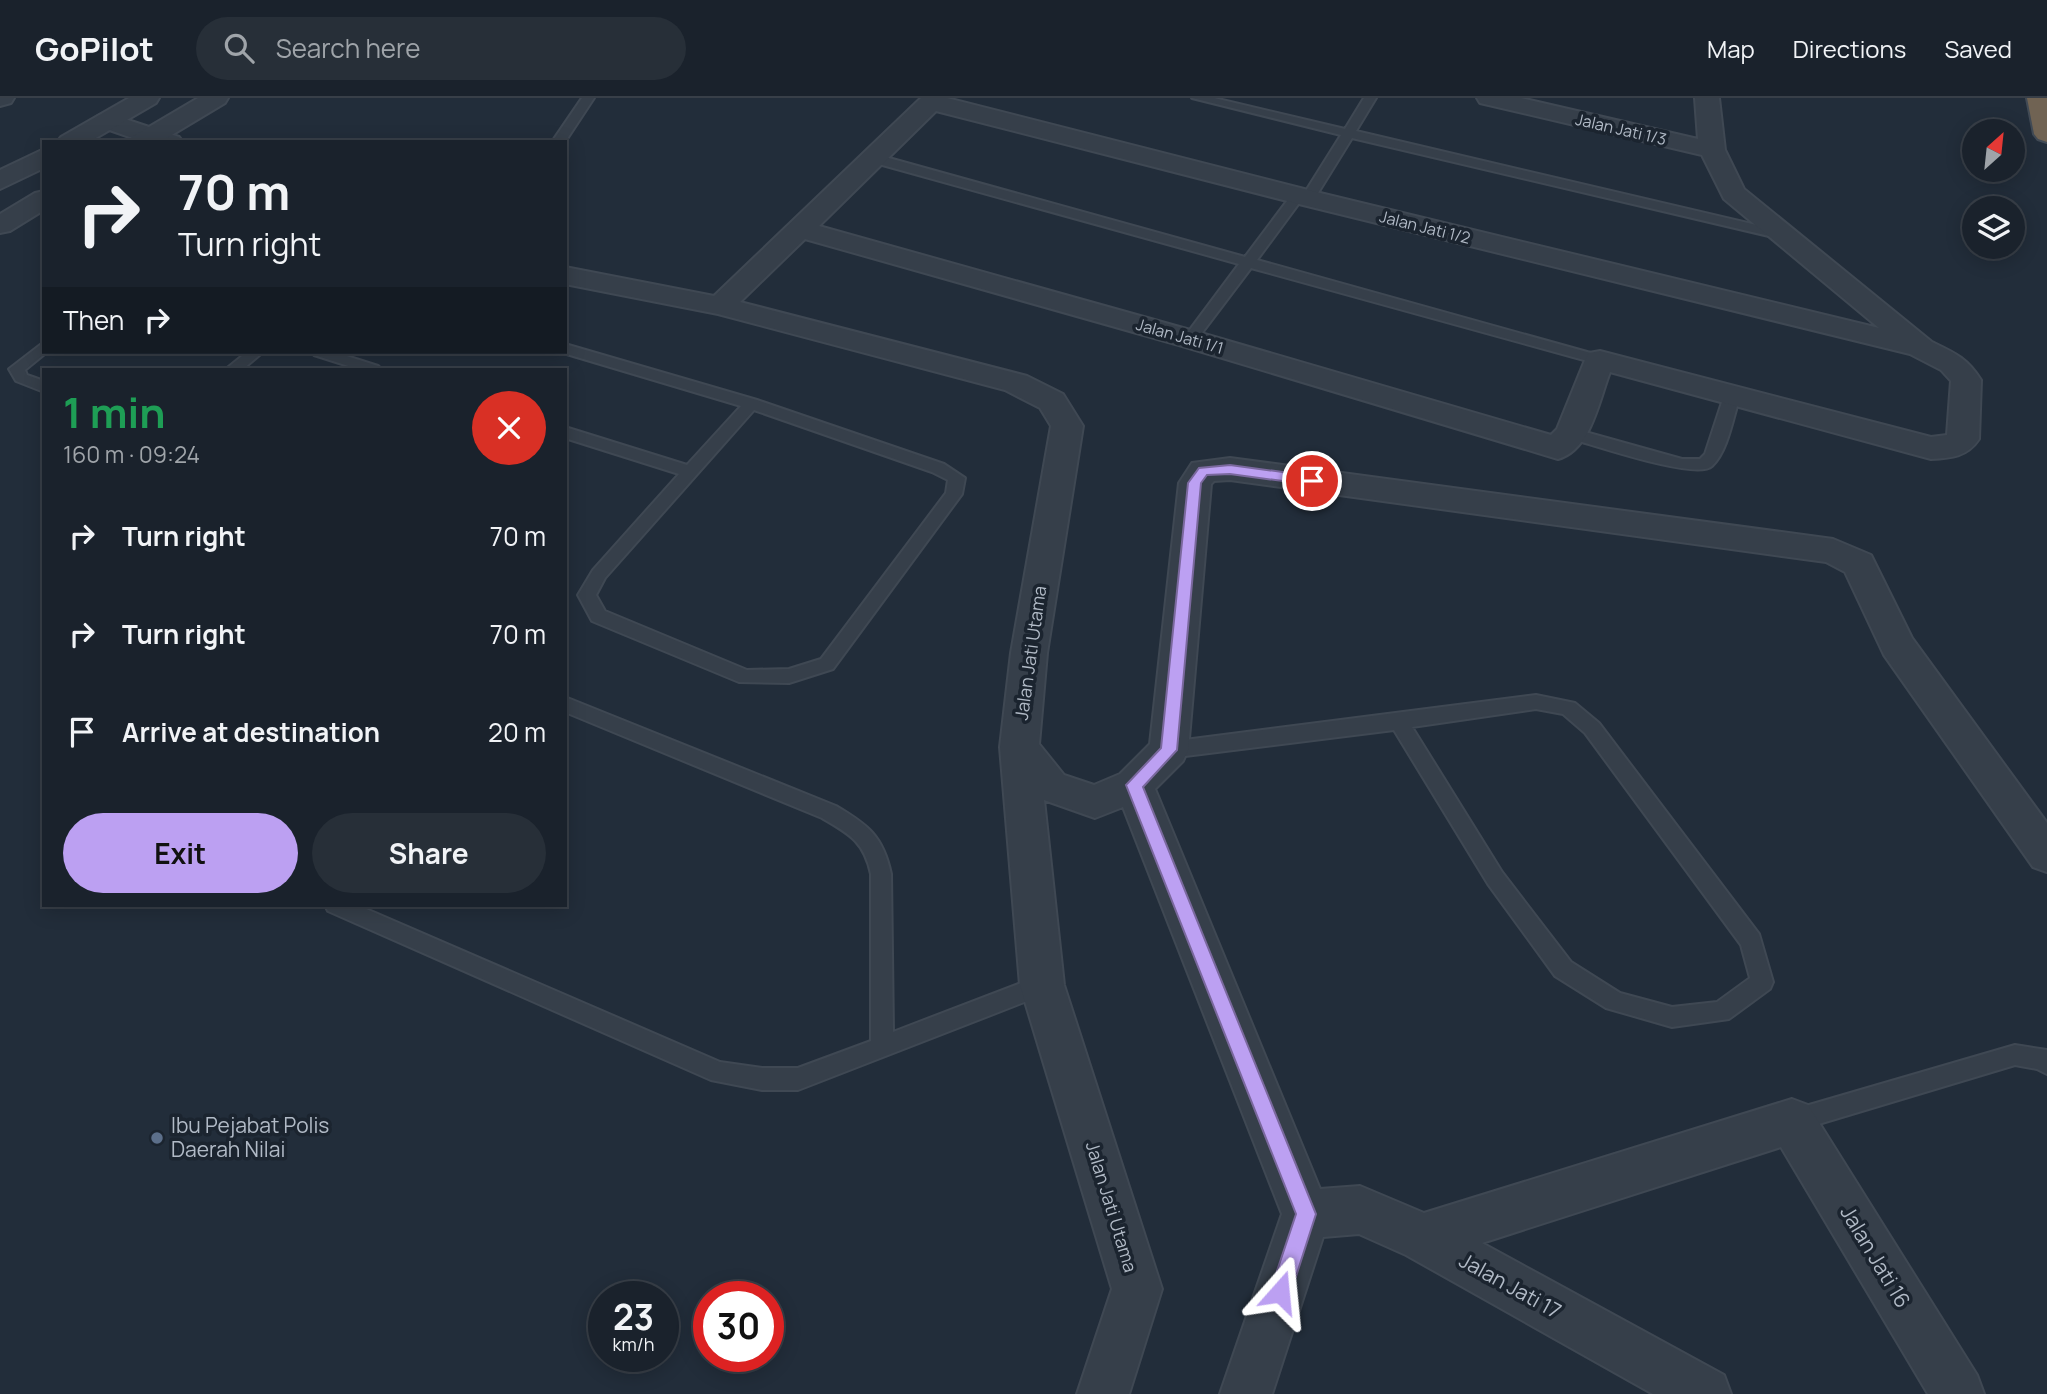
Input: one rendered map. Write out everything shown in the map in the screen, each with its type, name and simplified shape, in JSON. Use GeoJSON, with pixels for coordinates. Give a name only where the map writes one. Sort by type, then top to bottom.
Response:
{"type":"FeatureCollection","features":[{"type":"Feature","properties":{"kind":"highway"},"geometry":{"type":"LineString","coordinates":[[2039,98],[2047,134]]}},
{"type":"Feature","properties":{"kind":"street"},"geometry":{"type":"LineString","coordinates":[[74,140],[147,98]]}},
{"type":"Feature","properties":{"kind":"street"},"geometry":{"type":"LineString","coordinates":[[107,121],[154,140],[216,98]]}},
{"type":"Feature","properties":{"kind":"street","name":"Jalan Jati 1/3"},"geometry":{"type":"LineString","coordinates":[[1489,98],[1712,150]]}},
{"type":"Feature","properties":{"kind":"street"},"geometry":{"type":"LineString","coordinates":[[1565,440],[1600,360],[1931,448],[1953,447],[1963,439],[1966,380],[1952,363],[1921,348],[1733,192],[1712,150],[1707,98]]}},
{"type":"Feature","properties":{"kind":"street"},"geometry":{"type":"LineString","coordinates":[[720,306],[933,100]]}},
{"type":"Feature","properties":{"kind":"street","name":"Jalan Jati 1/2"},"geometry":{"type":"LineString","coordinates":[[933,100],[1303,197],[1921,348]]}},
{"type":"Feature","properties":{"kind":"street"},"geometry":{"type":"LineString","coordinates":[[0,181],[42,158]]}},
{"type":"Feature","properties":{"kind":"street"},"geometry":{"type":"LineString","coordinates":[[0,225],[42,200]]}},
{"type":"Feature","properties":{"kind":"street","name":"Jalan Jati 1/1"},"geometry":{"type":"LineString","coordinates":[[800,229],[1190,339],[1565,440]]}},
{"type":"Feature","properties":{"kind":"street","name":"Jalan Jati Utama"},"geometry":{"type":"LineString","coordinates":[[567,275],[720,306],[1016,383],[1052,401],[1067,426],[1029,653],[1019,747],[1042,985],[1137,1289],[1103,1394]]}},
{"type":"Feature","properties":{"kind":"street"},"geometry":{"type":"LineString","coordinates":[[1019,747],[1050,786],[1095,802],[1134,785],[1169,750],[1195,483],[1203,471],[1230,469],[1833,551],[1860,564],[1897,645],[2047,855]]}},
{"type":"Feature","properties":{"kind":"street"},"geometry":{"type":"LineString","coordinates":[[1134,785],[1306,1214],[1246,1394]]}},
{"type":"Feature","properties":{"kind":"street"},"geometry":{"type":"LineString","coordinates":[[1423,1238],[1792,1121]]}},
{"type":"Feature","properties":{"kind":"street","name":"Jalan Jati 16"},"geometry":{"type":"LineString","coordinates":[[1792,1121],[1958,1394]]}},
{"type":"Feature","properties":{"kind":"street","name":"Jalan Jati 17"},"geometry":{"type":"LineString","coordinates":[[1306,1214],[1360,1210],[1423,1238],[1704,1394]]}},
{"type":"Feature","properties":{"kind":"lane"},"geometry":{"type":"LineString","coordinates":[[559,140],[588,98]]}},
{"type":"Feature","properties":{"kind":"lane"},"geometry":{"type":"LineString","coordinates":[[1198,98],[1789,237]]}},
{"type":"Feature","properties":{"kind":"lane"},"geometry":{"type":"LineString","coordinates":[[1190,339],[1247,263],[1303,197],[1370,98]]}},
{"type":"Feature","properties":{"kind":"lane"},"geometry":{"type":"LineString","coordinates":[[873,158],[1600,360]]}},
{"type":"Feature","properties":{"kind":"lane"},"geometry":{"type":"LineString","coordinates":[[42,349],[17,369],[21,378],[42,386]]}},
{"type":"Feature","properties":{"kind":"lane"},"geometry":{"type":"LineString","coordinates":[[567,350],[751,404],[938,468],[957,478],[954,494],[827,664],[789,676],[746,677],[598,617],[587,595],[599,574],[751,404]]}},
{"type":"Feature","properties":{"kind":"lane"},"geometry":{"type":"LineString","coordinates":[[234,368],[253,354]]}},
{"type":"Feature","properties":{"kind":"lane"},"geometry":{"type":"LineString","coordinates":[[325,354],[370,368]]}},
{"type":"Feature","properties":{"kind":"lane"},"geometry":{"type":"LineString","coordinates":[[1565,440],[1682,464],[1704,465],[1712,456],[1732,396]]}},
{"type":"Feature","properties":{"kind":"lane"},"geometry":{"type":"LineString","coordinates":[[567,433],[690,472]]}},
{"type":"Feature","properties":{"kind":"lane"},"geometry":{"type":"LineString","coordinates":[[1169,750],[1536,702],[1568,708],[1592,728],[1751,941],[1762,982],[1721,1012],[1672,1017],[1614,1001],[1563,969],[1495,878],[1399,722]]}},
{"type":"Feature","properties":{"kind":"lane"},"geometry":{"type":"LineString","coordinates":[[567,705],[829,812],[864,833],[878,852],[881,874],[882,1045]]}},
{"type":"Feature","properties":{"kind":"lane"},"geometry":{"type":"LineString","coordinates":[[340,907],[719,1072],[762,1079],[797,1079],[1042,985]]}},
{"type":"Feature","properties":{"kind":"lane"},"geometry":{"type":"LineString","coordinates":[[1792,1121],[2015,1055],[2042,1059],[2047,1063]]}},
{"type":"Feature","properties":{"kind":"place","name":"Ibu Pejabat Polis Daerah Nilai"},"geometry":{"type":"Point","coordinates":[157,1138]}},
{"type":"Feature","properties":{"kind":"route"},"geometry":{"type":"LineString","coordinates":[[1280,1292],[1306,1214],[1134,785],[1169,750],[1195,483],[1203,471],[1230,469],[1312,481]]}}]}
